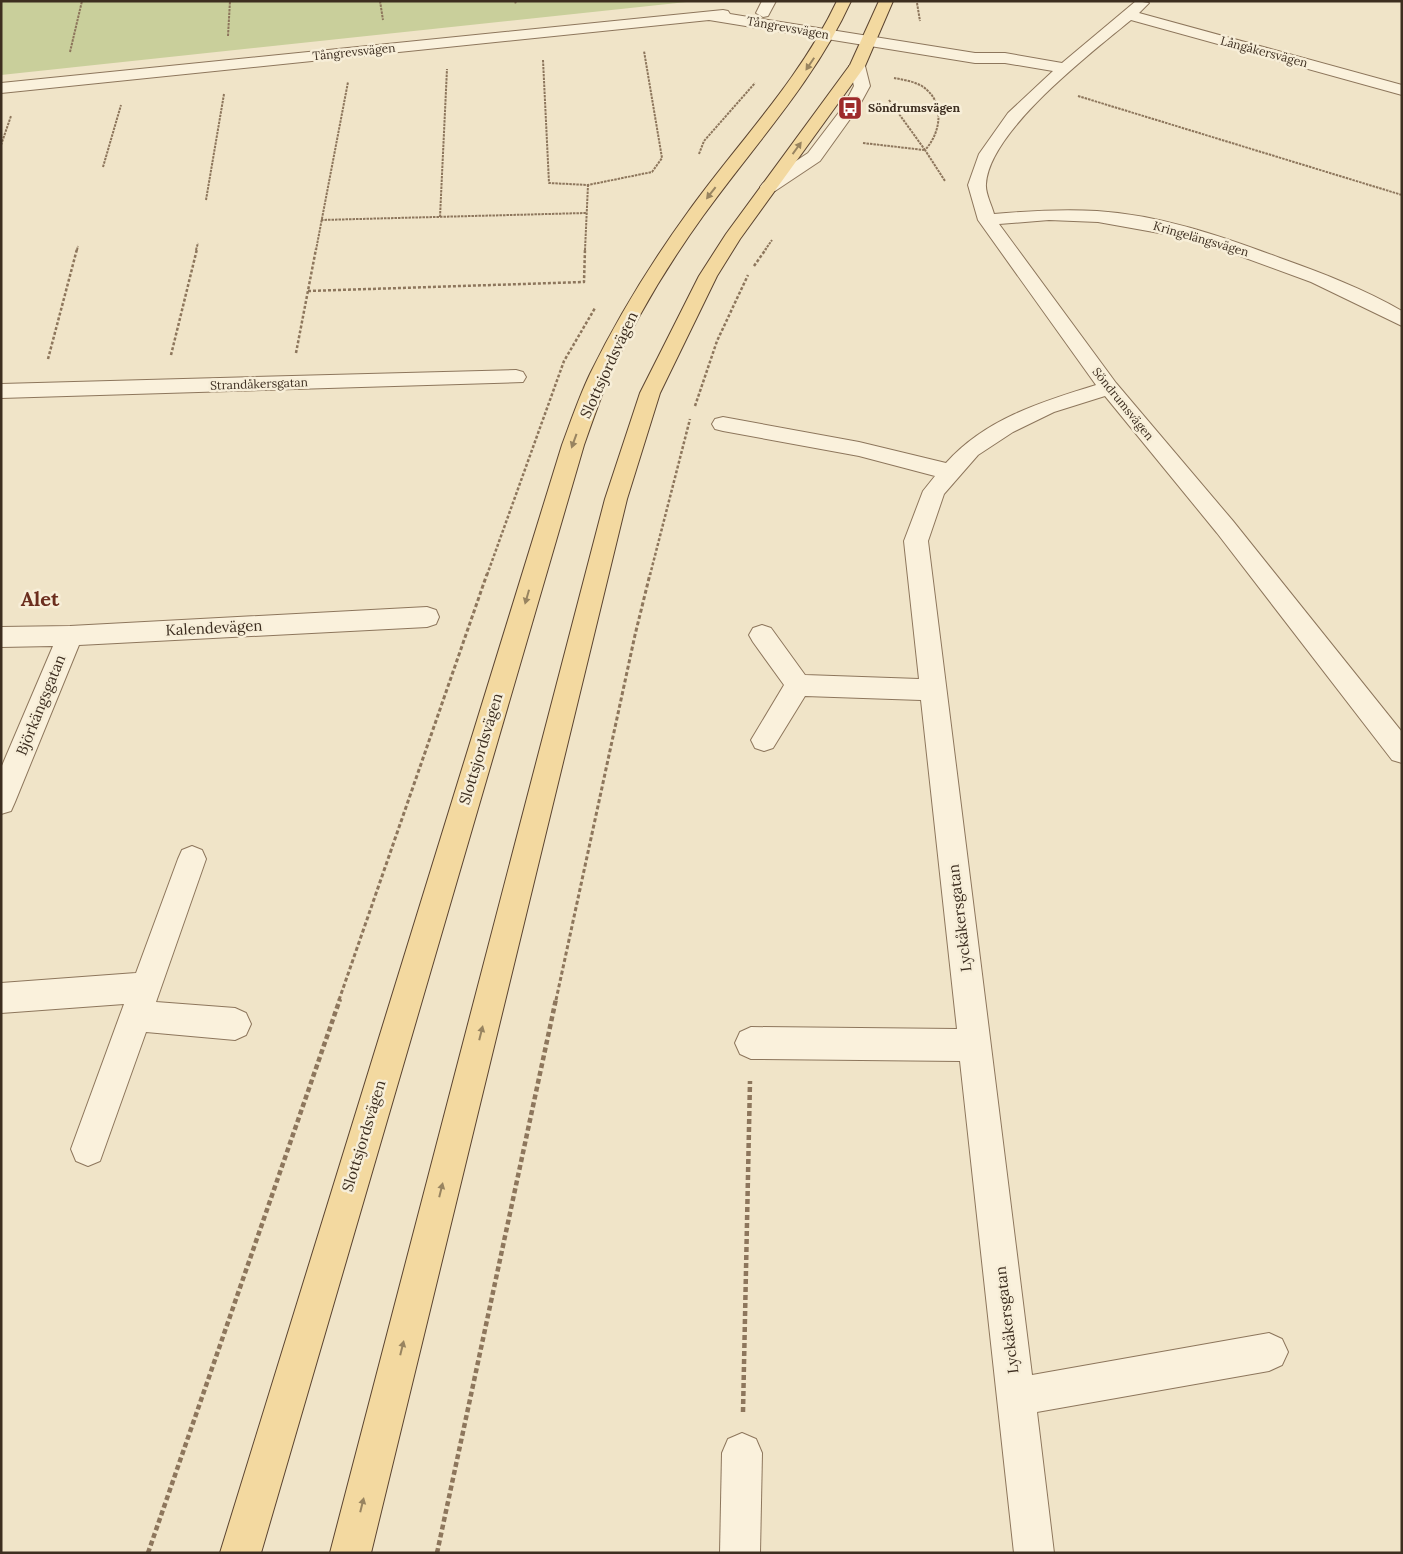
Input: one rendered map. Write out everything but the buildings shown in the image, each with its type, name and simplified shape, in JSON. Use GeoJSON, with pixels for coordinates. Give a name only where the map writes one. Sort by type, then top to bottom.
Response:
{"type":"FeatureCollection","features":[{"type":"Feature","properties":{"kind":"main road"},"geometry":{"type":"LineString","coordinates":[[857,66],[873,35],[886,1]]}},
{"type":"Feature","properties":{"kind":"main road","name":"Slottsjordsvägen"},"geometry":{"type":"LineString","coordinates":[[240,1553],[545,535],[583,419],[600,376],[632,313],[672,249],[710,194],[792,90],[836,19]]}},
{"type":"Feature","properties":{"kind":"main road"},"geometry":{"type":"LineString","coordinates":[[350,1553],[616,499],[650,393],[708,276],[769,187]]}},
{"type":"Feature","properties":{"kind":"street","name":"Söndrumsvägen"},"geometry":{"type":"LineString","coordinates":[[1145,1],[1127,14],[1065,68],[1014,116],[987,154],[977,185],[987,220],[1108,388],[1224,527],[1402,752]]}},
{"type":"Feature","properties":{"kind":"street","name":"Tångrevsvägen"},"geometry":{"type":"LineString","coordinates":[[1,88],[706,15],[766,7],[836,19]]}},
{"type":"Feature","properties":{"kind":"street","name":"Långåkersvägen"},"geometry":{"type":"LineString","coordinates":[[1127,14],[1402,90]]}},
{"type":"Feature","properties":{"kind":"street","name":"Tångrevsvägen"},"geometry":{"type":"LineString","coordinates":[[706,15],[836,19]]}},
{"type":"Feature","properties":{"kind":"street"},"geometry":{"type":"LineString","coordinates":[[836,19],[873,35],[975,58],[1005,58],[1065,68]]}},
{"type":"Feature","properties":{"kind":"street"},"geometry":{"type":"LineString","coordinates":[[873,35],[913,36],[981,49],[1005,58]]}},
{"type":"Feature","properties":{"kind":"street"},"geometry":{"type":"LineString","coordinates":[[769,187],[814,157],[850,108],[862,86],[857,66]]}},
{"type":"Feature","properties":{"kind":"street","name":"Kringelängsvägen"},"geometry":{"type":"LineString","coordinates":[[987,220],[1070,215],[1125,219],[1172,228],[1250,253],[1340,287],[1380,306],[1402,320]]}},
{"type":"Feature","properties":{"kind":"street","name":"Strandåkersgatan"},"geometry":{"type":"LineString","coordinates":[[1,390],[516,377]]}},
{"type":"Feature","properties":{"kind":"street","name":"Lyckåkersgatan"},"geometry":{"type":"LineString","coordinates":[[1034,1553],[916,541],[934,490],[970,450],[1006,427],[1047,407],[1108,388]]}},
{"type":"Feature","properties":{"kind":"street"},"geometry":{"type":"LineString","coordinates":[[723,424],[859,449],[951,472]]}},
{"type":"Feature","properties":{"kind":"street","name":"Kalendevägen"},"geometry":{"type":"LineString","coordinates":[[1,637],[70,636],[427,616]]}},
{"type":"Feature","properties":{"kind":"street"},"geometry":{"type":"LineString","coordinates":[[762,635],[798,685]]}},
{"type":"Feature","properties":{"kind":"street","name":"Björkängsgatan"},"geometry":{"type":"LineString","coordinates":[[1,802],[70,636]]}},
{"type":"Feature","properties":{"kind":"street"},"geometry":{"type":"LineString","coordinates":[[798,685],[933,690]]}},
{"type":"Feature","properties":{"kind":"street"},"geometry":{"type":"LineString","coordinates":[[764,740],[798,685]]}},
{"type":"Feature","properties":{"kind":"street"},"geometry":{"type":"LineString","coordinates":[[88,1150],[192,859]]}},
{"type":"Feature","properties":{"kind":"street"},"geometry":{"type":"LineString","coordinates":[[1,998],[141,1002],[235,1024]]}},
{"type":"Feature","properties":{"kind":"street"},"geometry":{"type":"LineString","coordinates":[[751,1043],[975,1045]]}},
{"type":"Feature","properties":{"kind":"street"},"geometry":{"type":"LineString","coordinates":[[1016,1397],[1269,1352]]}},
{"type":"Feature","properties":{"kind":"street"},"geometry":{"type":"LineString","coordinates":[[740,1553],[742,1453]]}},
{"type":"Feature","properties":{"kind":"path"},"geometry":{"type":"LineString","coordinates":[[62,82],[82,1]]}},
{"type":"Feature","properties":{"kind":"path"},"geometry":{"type":"LineString","coordinates":[[226,65],[230,1]]}},
{"type":"Feature","properties":{"kind":"path"},"geometry":{"type":"LineString","coordinates":[[913,36],[920,22],[917,1]]}},
{"type":"Feature","properties":{"kind":"path"},"geometry":{"type":"LineString","coordinates":[[543,51],[549,183],[588,185],[652,172],[662,158],[642,43]]}},
{"type":"Feature","properties":{"kind":"path"},"geometry":{"type":"LineString","coordinates":[[440,217],[447,61]]}},
{"type":"Feature","properties":{"kind":"path"},"geometry":{"type":"LineString","coordinates":[[860,142],[925,150],[932,145],[938,122],[936,102],[926,90],[894,78]]}},
{"type":"Feature","properties":{"kind":"path"},"geometry":{"type":"LineString","coordinates":[[295,355],[348,80]]}},
{"type":"Feature","properties":{"kind":"path"},"geometry":{"type":"LineString","coordinates":[[1046,86],[1402,195]]}},
{"type":"Feature","properties":{"kind":"path"},"geometry":{"type":"LineString","coordinates":[[206,200],[224,94]]}},
{"type":"Feature","properties":{"kind":"path"},"geometry":{"type":"LineString","coordinates":[[886,96],[925,150],[950,189]]}},
{"type":"Feature","properties":{"kind":"path"},"geometry":{"type":"LineString","coordinates":[[103,167],[121,103]]}},
{"type":"Feature","properties":{"kind":"path"},"geometry":{"type":"LineString","coordinates":[[1,145],[12,113]]}},
{"type":"Feature","properties":{"kind":"path"},"geometry":{"type":"LineString","coordinates":[[308,291],[584,282],[588,185]]}},
{"type":"Feature","properties":{"kind":"path"},"geometry":{"type":"LineString","coordinates":[[321,220],[586,213]]}},
{"type":"Feature","properties":{"kind":"path"},"geometry":{"type":"LineString","coordinates":[[695,407],[717,341],[748,274],[773,238]]}},
{"type":"Feature","properties":{"kind":"path"},"geometry":{"type":"LineString","coordinates":[[171,358],[198,243]]}},
{"type":"Feature","properties":{"kind":"path"},"geometry":{"type":"LineString","coordinates":[[47,364],[78,246]]}},
{"type":"Feature","properties":{"kind":"path"},"geometry":{"type":"LineString","coordinates":[[437,1553],[635,635],[692,416]]}},
{"type":"Feature","properties":{"kind":"path"},"geometry":{"type":"LineString","coordinates":[[742,1453],[751,1043]]}},
{"type":"Feature","properties":{"kind":"green space"},"geometry":{"type":"Polygon","coordinates":[[[1,1],[696,1],[1,75],[1,1]]]}},
{"type":"Feature","properties":{"kind":"place","name":"Söndrumsvägen"},"geometry":{"type":"Point","coordinates":[850,108]}},
{"type":"Feature","properties":{"kind":"district","name":"Alet"},"geometry":{"type":"Point","coordinates":[40,599]}}]}
